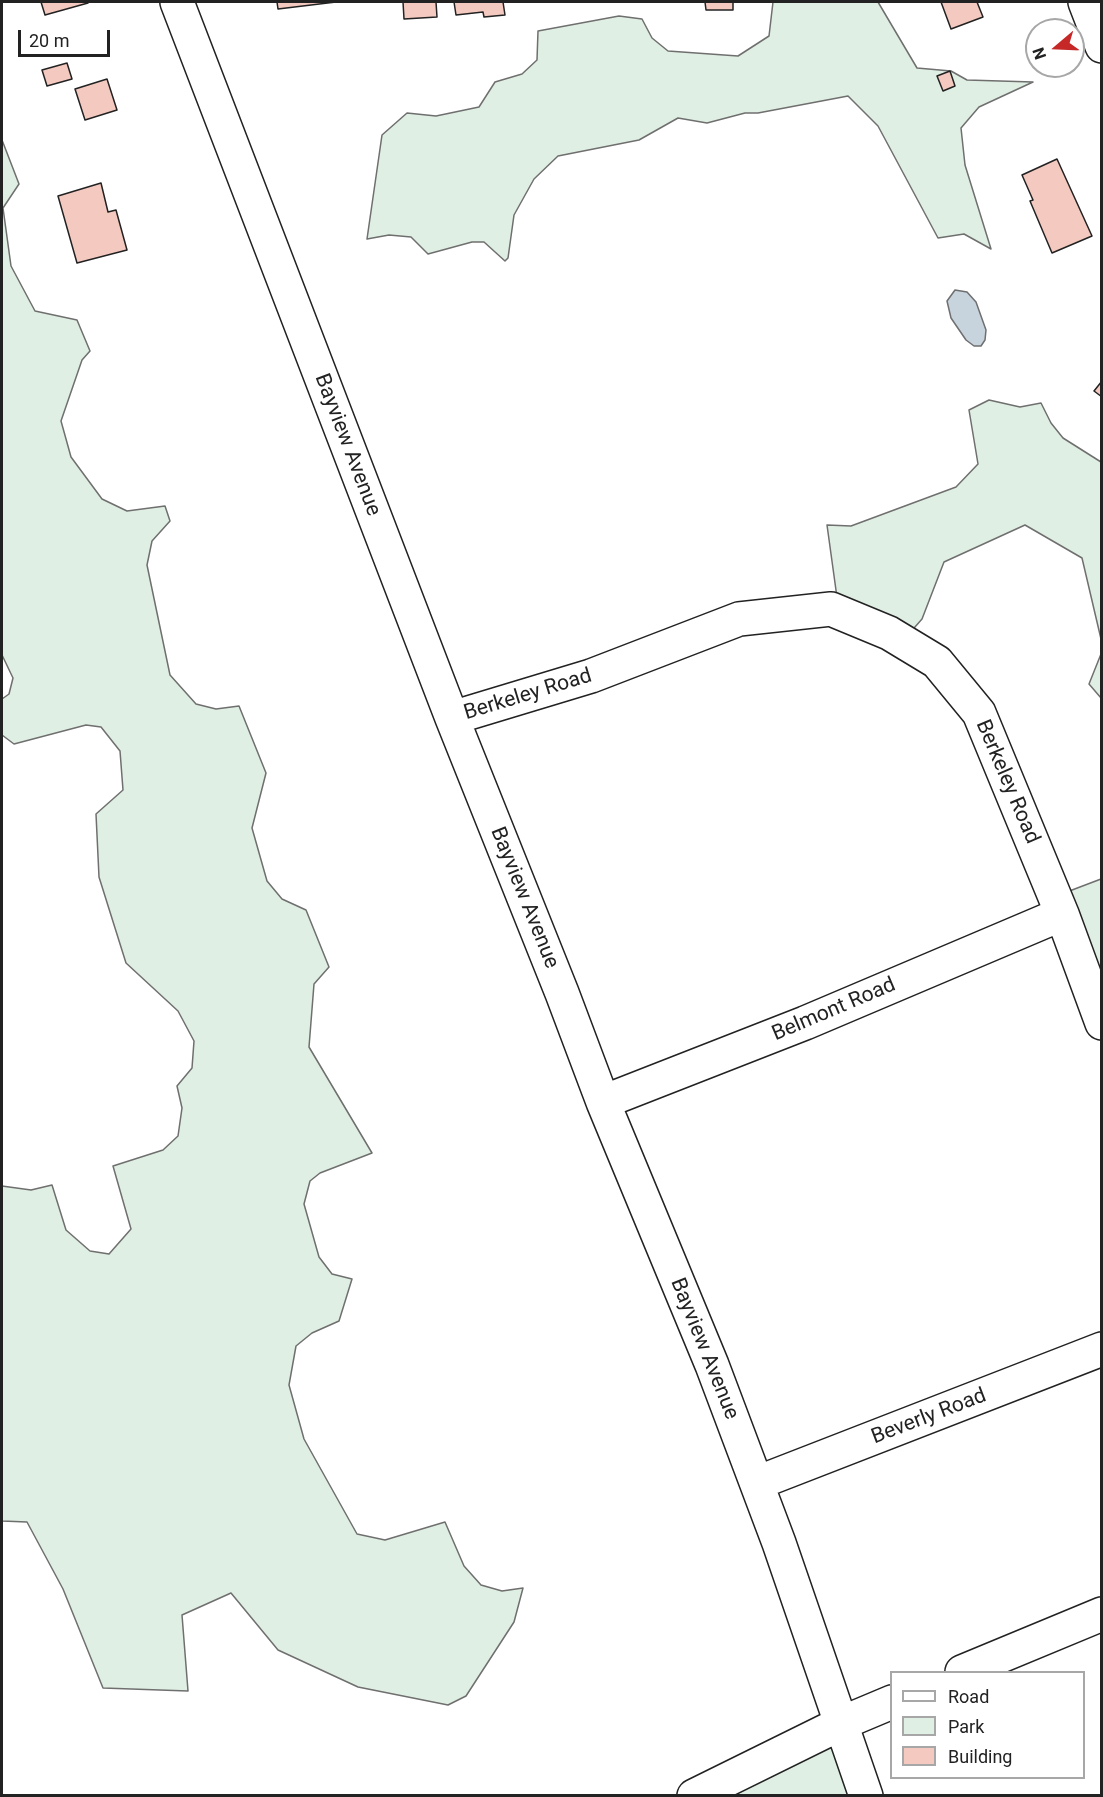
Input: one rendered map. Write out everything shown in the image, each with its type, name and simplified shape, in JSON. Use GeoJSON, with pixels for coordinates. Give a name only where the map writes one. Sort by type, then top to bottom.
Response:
{"type":"FeatureCollection","features":[{"type":"Feature","properties":{"kind":"street","name":"Bayview Avenue"},"geometry":{"type":"LineString","coordinates":[[177,2],[452,718],[603,1102],[712,1365],[757,1483],[866,1796]]}},
{"type":"Feature","properties":{"kind":"street"},"geometry":{"type":"LineString","coordinates":[[1085,2],[1101,46]]}},
{"type":"Feature","properties":{"kind":"street","name":"Berkeley Road"},"geometry":{"type":"LineString","coordinates":[[452,718],[591,676],[739,619],[831,609],[889,633],[937,662],[979,713],[1062,914],[1101,1023]]}},
{"type":"Feature","properties":{"kind":"street","name":"Belmont Road"},"geometry":{"type":"LineString","coordinates":[[603,1102],[805,1023],[1062,914]]}},
{"type":"Feature","properties":{"kind":"street","name":"Beverly Road"},"geometry":{"type":"LineString","coordinates":[[757,1483],[1101,1349]]}},
{"type":"Feature","properties":{"kind":"street"},"geometry":{"type":"LineString","coordinates":[[964,1671],[1101,1614]]}},
{"type":"Feature","properties":{"kind":"street"},"geometry":{"type":"LineString","coordinates":[[694,1796],[842,1723],[890,1702]]}},
{"type":"Feature","properties":{"kind":"green space"},"geometry":{"type":"Polygon","coordinates":[[[773,2],[878,2],[917,68],[951,71],[967,80],[1033,82],[979,107],[961,128],[965,165],[991,249],[964,234],[938,238],[878,126],[848,96],[758,113],[745,113],[707,123],[678,118],[639,140],[558,156],[534,179],[514,215],[508,258],[505,261],[484,242],[472,242],[428,254],[411,237],[389,235],[367,239],[382,135],[407,113],[436,116],[479,107],[495,82],[522,74],[537,60],[538,31],[619,16],[642,19],[652,38],[668,51],[738,56],[769,36],[773,2]]]}},
{"type":"Feature","properties":{"kind":"green space"},"geometry":{"type":"Polygon","coordinates":[[[2,140],[19,184],[3,208],[11,266],[35,311],[77,320],[90,351],[82,360],[61,421],[71,457],[102,499],[127,511],[165,506],[170,521],[152,541],[147,565],[170,675],[196,704],[216,709],[239,706],[266,773],[252,828],[267,881],[282,899],[306,910],[329,967],[314,984],[309,1047],[372,1153],[320,1173],[310,1181],[304,1204],[319,1257],[332,1274],[352,1279],[339,1321],[312,1333],[296,1346],[289,1385],[304,1439],[357,1534],[385,1540],[445,1522],[464,1566],[481,1585],[502,1591],[523,1588],[514,1622],[466,1696],[448,1705],[358,1687],[278,1650],[231,1593],[182,1615],[188,1691],[103,1688],[63,1589],[27,1522],[2,1521],[2,1186],[31,1190],[52,1185],[66,1230],[90,1251],[109,1254],[131,1229],[113,1166],[163,1150],[178,1136],[182,1108],[177,1086],[192,1068],[194,1041],[178,1011],[126,963],[99,877],[96,814],[123,790],[120,751],[101,727],[86,725],[14,744],[2,735],[2,699],[9,694],[13,678],[2,655],[2,140]]]}},
{"type":"Feature","properties":{"kind":"green space"},"geometry":{"type":"Polygon","coordinates":[[[989,400],[1020,407],[1041,403],[1051,423],[1063,438],[1101,462],[1101,639],[1082,558],[1025,525],[944,562],[922,619],[900,644],[839,612],[827,525],[851,526],[956,487],[978,464],[969,410],[989,400]]]}},
{"type":"Feature","properties":{"kind":"green space"},"geometry":{"type":"Polygon","coordinates":[[[1101,654],[1101,698],[1089,684],[1101,654]]]}},
{"type":"Feature","properties":{"kind":"green space"},"geometry":{"type":"Polygon","coordinates":[[[1101,879],[1101,1026],[1051,898],[1101,879]]]}},
{"type":"Feature","properties":{"kind":"green space"},"geometry":{"type":"Polygon","coordinates":[[[841,1726],[864,1796],[696,1796],[841,1726]]]}},
{"type":"Feature","properties":{"kind":"shaded area"},"geometry":{"type":"Polygon","coordinates":[[[955,290],[967,292],[976,302],[986,330],[985,340],[981,346],[974,346],[966,340],[951,318],[947,301],[955,290]]]}},
{"type":"Feature","properties":{"kind":"building"},"geometry":{"type":"Polygon","coordinates":[[[41,2],[88,2],[88,3],[45,15],[41,2]]]}},
{"type":"Feature","properties":{"kind":"building"},"geometry":{"type":"Polygon","coordinates":[[[277,2],[336,2],[278,9],[277,2]]]}},
{"type":"Feature","properties":{"kind":"building"},"geometry":{"type":"Polygon","coordinates":[[[403,2],[436,2],[437,17],[404,19],[403,2]]]}},
{"type":"Feature","properties":{"kind":"building"},"geometry":{"type":"Polygon","coordinates":[[[454,2],[503,2],[505,15],[484,17],[483,12],[456,15],[454,2]]]}},
{"type":"Feature","properties":{"kind":"building"},"geometry":{"type":"Polygon","coordinates":[[[705,2],[733,2],[733,10],[706,10],[705,2]]]}},
{"type":"Feature","properties":{"kind":"building"},"geometry":{"type":"Polygon","coordinates":[[[941,2],[977,2],[983,17],[951,29],[941,2]]]}},
{"type":"Feature","properties":{"kind":"building"},"geometry":{"type":"Polygon","coordinates":[[[67,63],[72,79],[47,86],[42,70],[67,63]]]}},
{"type":"Feature","properties":{"kind":"building"},"geometry":{"type":"Polygon","coordinates":[[[950,71],[955,86],[943,91],[937,76],[950,71]]]}},
{"type":"Feature","properties":{"kind":"building"},"geometry":{"type":"Polygon","coordinates":[[[107,79],[117,110],[85,120],[75,89],[107,79]]]}},
{"type":"Feature","properties":{"kind":"building"},"geometry":{"type":"Polygon","coordinates":[[[1057,159],[1092,236],[1052,253],[1030,201],[1033,200],[1022,175],[1057,159]]]}},
{"type":"Feature","properties":{"kind":"building"},"geometry":{"type":"Polygon","coordinates":[[[101,183],[108,212],[116,210],[127,250],[77,263],[58,196],[101,183]]]}},
{"type":"Feature","properties":{"kind":"building"},"geometry":{"type":"Polygon","coordinates":[[[1102,381],[1102,397],[1094,391],[1102,381]]]}}]}
